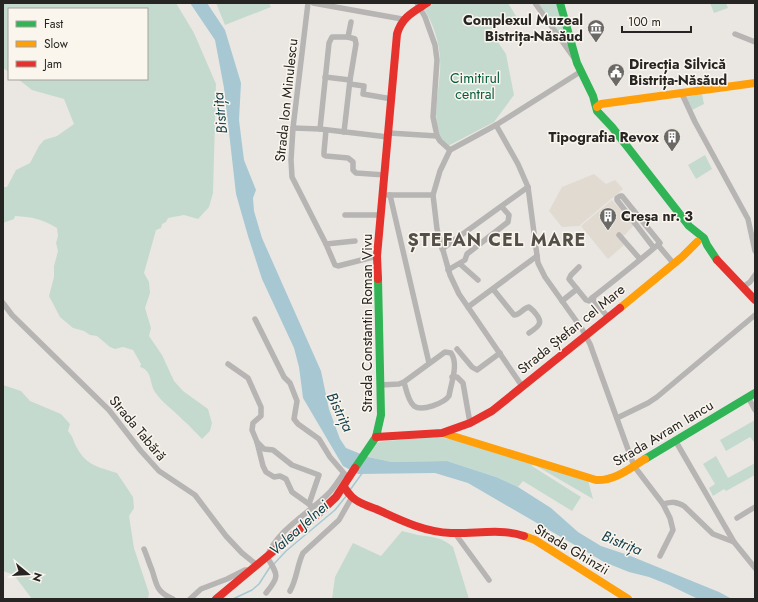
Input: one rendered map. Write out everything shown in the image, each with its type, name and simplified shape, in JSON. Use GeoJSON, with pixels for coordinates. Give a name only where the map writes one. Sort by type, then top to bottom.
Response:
{"type":"FeatureCollection","features":[{"type":"Feature","properties":{"kind":"street","name":"Strada Ion Minulescu"},"geometry":{"type":"LineString","coordinates":[[308,3],[293,128],[291,160],[292,177],[336,266],[377,256]]}},
{"type":"Feature","properties":{"kind":"street"},"geometry":{"type":"LineString","coordinates":[[313,3],[402,19],[418,6],[427,3]]}},
{"type":"Feature","properties":{"kind":"street"},"geometry":{"type":"LineString","coordinates":[[535,3],[577,63]]}},
{"type":"Feature","properties":{"kind":"street"},"geometry":{"type":"LineString","coordinates":[[560,3],[580,72],[612,127],[700,242],[755,300]]}},
{"type":"Feature","properties":{"kind":"street"},"geometry":{"type":"LineString","coordinates":[[418,6],[425,17],[432,34],[436,53],[433,111],[437,136],[440,142],[450,150]]}},
{"type":"Feature","properties":{"kind":"street","name":"Strada Constantin Roman Vivu"},"geometry":{"type":"LineString","coordinates":[[216,599],[253,567],[269,560],[336,497],[348,492],[348,475],[376,437],[381,415],[377,256],[381,215],[386,195],[385,175],[388,135],[398,34],[402,19]]}},
{"type":"Feature","properties":{"kind":"street"},"geometry":{"type":"LineString","coordinates":[[348,37],[351,22]]}},
{"type":"Feature","properties":{"kind":"street"},"geometry":{"type":"LineString","coordinates":[[735,34],[755,42]]}},
{"type":"Feature","properties":{"kind":"street"},"geometry":{"type":"LineString","coordinates":[[344,132],[356,44],[354,39],[335,36],[328,42],[323,129],[324,155],[350,159],[353,162],[353,170],[356,173],[385,175]]}},
{"type":"Feature","properties":{"kind":"street"},"geometry":{"type":"LineString","coordinates":[[522,386],[459,294],[448,270],[437,229],[433,195],[440,171],[450,150],[496,125],[580,72]]}},
{"type":"Feature","properties":{"kind":"street"},"geometry":{"type":"LineString","coordinates":[[326,77],[364,86],[363,94],[392,99]]}},
{"type":"Feature","properties":{"kind":"street"},"geometry":{"type":"LineString","coordinates":[[602,108],[619,102],[755,83]]}},
{"type":"Feature","properties":{"kind":"street"},"geometry":{"type":"LineString","coordinates":[[682,94],[695,122],[748,219],[755,251]]}},
{"type":"Feature","properties":{"kind":"street"},"geometry":{"type":"LineString","coordinates":[[496,125],[518,164],[528,187],[538,263],[545,277],[590,344],[634,466],[663,504],[670,518],[673,530],[660,556]]}},
{"type":"Feature","properties":{"kind":"street"},"geometry":{"type":"LineString","coordinates":[[293,128],[323,129],[388,135],[437,136]]}},
{"type":"Feature","properties":{"kind":"street"},"geometry":{"type":"LineString","coordinates":[[442,248],[502,207],[528,187]]}},
{"type":"Feature","properties":{"kind":"street"},"geometry":{"type":"LineString","coordinates":[[429,363],[386,195],[433,195]]}},
{"type":"Feature","properties":{"kind":"street"},"geometry":{"type":"LineString","coordinates":[[579,267],[569,278],[586,300],[589,301],[592,298],[656,246],[660,243],[622,196],[619,196],[617,200],[656,246],[674,264]]}},
{"type":"Feature","properties":{"kind":"street"},"geometry":{"type":"LineString","coordinates":[[448,270],[460,264],[466,259],[467,254],[508,222],[509,216],[502,207]]}},
{"type":"Feature","properties":{"kind":"street"},"geometry":{"type":"LineString","coordinates":[[346,215],[381,215]]}},
{"type":"Feature","properties":{"kind":"street"},"geometry":{"type":"LineString","coordinates":[[619,235],[640,259]]}},
{"type":"Feature","properties":{"kind":"street"},"geometry":{"type":"LineString","coordinates":[[326,244],[355,241]]}},
{"type":"Feature","properties":{"kind":"street","name":"Strada Ștefan cel Mare"},"geometry":{"type":"LineString","coordinates":[[376,437],[442,433],[470,423],[492,411],[538,372],[700,242]]}},
{"type":"Feature","properties":{"kind":"street"},"geometry":{"type":"LineString","coordinates":[[468,307],[537,256]]}},
{"type":"Feature","properties":{"kind":"street"},"geometry":{"type":"LineString","coordinates":[[460,264],[478,280]]}},
{"type":"Feature","properties":{"kind":"street"},"geometry":{"type":"LineString","coordinates":[[743,287],[750,282],[755,275]]}},
{"type":"Feature","properties":{"kind":"street"},"geometry":{"type":"LineString","coordinates":[[493,289],[514,315],[529,307],[532,310],[539,319],[540,323],[529,333]]}},
{"type":"Feature","properties":{"kind":"street"},"geometry":{"type":"LineString","coordinates":[[562,301],[577,289]]}},
{"type":"Feature","properties":{"kind":"street"},"geometry":{"type":"LineString","coordinates":[[592,298],[607,316]]}},
{"type":"Feature","properties":{"kind":"street","name":"Strada Tabără"},"geometry":{"type":"LineString","coordinates":[[3,303],[12,315],[109,410],[153,465],[159,471],[195,495],[226,536],[253,567]]}},
{"type":"Feature","properties":{"kind":"street"},"geometry":{"type":"LineString","coordinates":[[617,418],[637,409],[657,397],[755,316]]}},
{"type":"Feature","properties":{"kind":"street"},"geometry":{"type":"LineString","coordinates":[[255,319],[284,377],[293,389],[297,402],[294,420],[319,439],[348,475],[311,506],[270,549],[269,560],[275,570],[276,579],[266,593]]}},
{"type":"Feature","properties":{"kind":"street"},"geometry":{"type":"LineString","coordinates":[[457,349],[472,368],[477,370],[500,354]]}},
{"type":"Feature","properties":{"kind":"street"},"geometry":{"type":"LineString","coordinates":[[381,385],[399,384],[404,382],[445,352],[450,353],[454,359],[455,364],[449,396],[441,403],[423,408],[414,405],[411,402],[404,382]]}},
{"type":"Feature","properties":{"kind":"street"},"geometry":{"type":"LineString","coordinates":[[228,364],[248,378],[261,407],[261,416],[254,421],[252,426],[266,472],[274,477],[280,476],[286,478],[292,492],[311,506]]}},
{"type":"Feature","properties":{"kind":"street"},"geometry":{"type":"LineString","coordinates":[[452,377],[457,377],[463,383],[470,423],[466,430],[466,434],[470,441]]}},
{"type":"Feature","properties":{"kind":"street"},"geometry":{"type":"LineString","coordinates":[[752,395],[755,410]]}},
{"type":"Feature","properties":{"kind":"street","name":"Strada Avram Iancu"},"geometry":{"type":"LineString","coordinates":[[442,433],[598,481],[606,481],[634,466],[752,395]]}},
{"type":"Feature","properties":{"kind":"street"},"geometry":{"type":"LineString","coordinates":[[675,440],[734,542],[755,568]]}},
{"type":"Feature","properties":{"kind":"street"},"geometry":{"type":"LineString","coordinates":[[257,442],[264,449],[273,450],[292,465],[319,475],[311,506]]}},
{"type":"Feature","properties":{"kind":"street"},"geometry":{"type":"LineString","coordinates":[[290,591],[294,584],[300,558],[303,553],[340,520],[348,492]]}},
{"type":"Feature","properties":{"kind":"street","name":"Strada Ghinzii"},"geometry":{"type":"LineString","coordinates":[[348,492],[361,503],[424,529],[440,532],[498,530],[524,535],[535,540],[628,599]]}},
{"type":"Feature","properties":{"kind":"street"},"geometry":{"type":"LineString","coordinates":[[663,504],[679,502],[713,534],[734,542]]}},
{"type":"Feature","properties":{"kind":"street"},"geometry":{"type":"LineString","coordinates":[[737,518],[755,507]]}},
{"type":"Feature","properties":{"kind":"street"},"geometry":{"type":"LineString","coordinates":[[454,532],[489,580]]}},
{"type":"Feature","properties":{"kind":"street"},"geometry":{"type":"LineString","coordinates":[[144,549],[158,589],[173,599]]}},
{"type":"Feature","properties":{"kind":"street"},"geometry":{"type":"LineString","coordinates":[[190,599],[201,589],[253,567]]}},
{"type":"Feature","properties":{"kind":"shaded area"},"geometry":{"type":"Polygon","coordinates":[[[594,174],[606,184],[615,180],[623,189],[579,226],[562,227],[549,211],[562,187],[594,174]]]}},
{"type":"Feature","properties":{"kind":"shaded area"},"geometry":{"type":"Polygon","coordinates":[[[612,200],[634,225],[620,240],[624,245],[608,259],[581,226],[612,200]]]}},
{"type":"Feature","properties":{"kind":"green space"},"geometry":{"type":"Polygon","coordinates":[[[3,3],[176,3],[194,33],[216,84],[213,193],[209,207],[198,219],[184,215],[168,218],[166,222],[162,224],[161,228],[156,230],[144,273],[149,282],[150,293],[145,308],[151,328],[149,336],[162,355],[174,381],[183,391],[208,409],[212,423],[210,431],[202,439],[158,396],[153,389],[149,374],[140,367],[141,364],[133,350],[123,347],[115,349],[110,347],[97,336],[90,335],[84,331],[73,328],[60,317],[49,296],[58,251],[56,243],[58,236],[57,228],[42,221],[21,216],[15,216],[14,219],[3,223],[3,187],[7,187],[16,170],[30,163],[44,140],[57,136],[74,124],[64,99],[32,90],[19,80],[148,80],[148,8],[8,8],[8,71],[3,68],[3,3]]]}},
{"type":"Feature","properties":{"kind":"green space"},"geometry":{"type":"Polygon","coordinates":[[[216,3],[269,3],[271,7],[225,25],[216,3]]]}},
{"type":"Feature","properties":{"kind":"green space","name":"Cimitirul central"},"geometry":{"type":"Polygon","coordinates":[[[434,3],[508,3],[516,16],[490,30],[506,54],[514,95],[494,122],[448,146],[440,137],[436,116],[440,77],[440,58],[437,39],[433,26],[424,9],[434,3]]]}},
{"type":"Feature","properties":{"kind":"green space"},"geometry":{"type":"Polygon","coordinates":[[[538,3],[556,3],[565,34],[560,36],[538,3]]]}},
{"type":"Feature","properties":{"kind":"green space"},"geometry":{"type":"Polygon","coordinates":[[[710,3],[726,3],[728,8],[714,13],[710,3]]]}},
{"type":"Feature","properties":{"kind":"green space"},"geometry":{"type":"Polygon","coordinates":[[[702,94],[704,104],[692,110],[686,97],[702,94]]]}},
{"type":"Feature","properties":{"kind":"green space"},"geometry":{"type":"Polygon","coordinates":[[[705,155],[712,169],[696,179],[688,165],[705,155]]]}},
{"type":"Feature","properties":{"kind":"green space"},"geometry":{"type":"Polygon","coordinates":[[[3,385],[21,391],[30,401],[61,414],[70,424],[68,431],[85,459],[94,465],[117,473],[133,497],[134,508],[129,516],[134,548],[149,593],[148,599],[32,599],[14,575],[3,571],[3,385]]]}},
{"type":"Feature","properties":{"kind":"green space"},"geometry":{"type":"Polygon","coordinates":[[[755,420],[755,443],[750,437],[726,451],[720,440],[755,420]]]}},
{"type":"Feature","properties":{"kind":"green space"},"geometry":{"type":"Polygon","coordinates":[[[437,437],[450,439],[588,480],[593,499],[533,464],[532,466],[581,497],[572,511],[523,481],[518,487],[496,477],[447,461],[392,462],[368,457],[376,443],[437,437]]]}},
{"type":"Feature","properties":{"kind":"green space"},"geometry":{"type":"Polygon","coordinates":[[[716,456],[728,478],[755,463],[755,475],[726,491],[724,489],[713,496],[709,488],[715,484],[703,464],[716,456]]]}},
{"type":"Feature","properties":{"kind":"green space"},"geometry":{"type":"Polygon","coordinates":[[[402,531],[437,538],[445,541],[453,547],[469,599],[332,599],[335,577],[353,543],[381,556],[402,531]]]}},
{"type":"Feature","properties":{"kind":"water"},"geometry":{"type":"Polygon","coordinates":[[[190,3],[207,3],[225,30],[241,83],[239,120],[244,160],[256,190],[253,198],[254,211],[262,238],[321,371],[329,409],[340,439],[346,448],[368,457],[392,462],[447,461],[496,477],[518,487],[551,508],[578,532],[601,546],[628,555],[719,592],[732,599],[698,599],[649,577],[629,572],[604,562],[468,483],[435,473],[358,474],[343,466],[303,398],[299,367],[294,348],[262,279],[236,194],[224,88],[215,40],[190,3]]]}},
{"type":"Feature","properties":{"kind":"waterway","name":"Valea Jelnei"},"geometry":{"type":"LineString","coordinates":[[350,490],[363,472]]}},
{"type":"Feature","properties":{"kind":"waterway","name":"Valea Jelnei"},"geometry":{"type":"LineString","coordinates":[[273,565],[286,551],[335,510],[347,495]]}},
{"type":"Feature","properties":{"kind":"waterway","name":"Valea Jelnei"},"geometry":{"type":"LineString","coordinates":[[233,599],[252,590],[259,584],[270,567]]}},
{"type":"Feature","properties":{"kind":"traffic: fast"},"geometry":{"type":"LineString","coordinates":[[560,3],[577,63],[593,96],[597,111],[612,127],[689,226],[704,238],[717,260]]}},
{"type":"Feature","properties":{"kind":"traffic: fast"},"geometry":{"type":"LineString","coordinates":[[355,468],[376,437],[381,415],[378,279]]}},
{"type":"Feature","properties":{"kind":"traffic: fast"},"geometry":{"type":"LineString","coordinates":[[645,459],[755,393]]}},
{"type":"Feature","properties":{"kind":"traffic: slow"},"geometry":{"type":"LineString","coordinates":[[597,107],[601,104],[755,83]]}},
{"type":"Feature","properties":{"kind":"traffic: slow"},"geometry":{"type":"LineString","coordinates":[[620,308],[682,257],[697,242]]}},
{"type":"Feature","properties":{"kind":"traffic: slow"},"geometry":{"type":"LineString","coordinates":[[443,433],[596,480],[603,480],[616,476],[645,459]]}},
{"type":"Feature","properties":{"kind":"traffic: slow"},"geometry":{"type":"LineString","coordinates":[[524,536],[535,540],[628,599]]}},
{"type":"Feature","properties":{"kind":"traffic: jam"},"geometry":{"type":"LineString","coordinates":[[378,279],[377,256],[397,34],[405,19],[427,3]]}},
{"type":"Feature","properties":{"kind":"traffic: jam"},"geometry":{"type":"LineString","coordinates":[[717,260],[755,300]]}},
{"type":"Feature","properties":{"kind":"traffic: jam"},"geometry":{"type":"LineString","coordinates":[[376,437],[442,433],[470,423],[492,411],[620,308]]}},
{"type":"Feature","properties":{"kind":"traffic: jam"},"geometry":{"type":"LineString","coordinates":[[216,599],[318,514],[336,497],[355,468]]}},
{"type":"Feature","properties":{"kind":"traffic: jam"},"geometry":{"type":"LineString","coordinates":[[344,487],[352,497],[360,503],[422,528],[451,533],[506,532],[524,536]]}},
{"type":"Feature","properties":{"kind":"place","name":"Complexul Muzeal Bistrița-Năsăud"},"geometry":{"type":"Point","coordinates":[596,43]}},
{"type":"Feature","properties":{"kind":"place","name":"Direcția Silvică Bistrița-Năsăud"},"geometry":{"type":"Point","coordinates":[616,87]}},
{"type":"Feature","properties":{"kind":"place","name":"Tipografia Revox"},"geometry":{"type":"Point","coordinates":[672,152]}},
{"type":"Feature","properties":{"kind":"place","name":"Creșa nr. 3"},"geometry":{"type":"Point","coordinates":[608,231]}},
{"type":"Feature","properties":{"kind":"district","name":"ȘTEFAN CEL MARE"},"geometry":{"type":"Point","coordinates":[497,240]}},
{"type":"Feature","properties":{"kind":"water label","name":"Bistrița"},"geometry":{"type":"Point","coordinates":[220,113]}},
{"type":"Feature","properties":{"kind":"water label","name":"Bistrița"},"geometry":{"type":"Point","coordinates":[340,412]}},
{"type":"Feature","properties":{"kind":"water label","name":"Bistrița"},"geometry":{"type":"Point","coordinates":[622,543]}}]}
